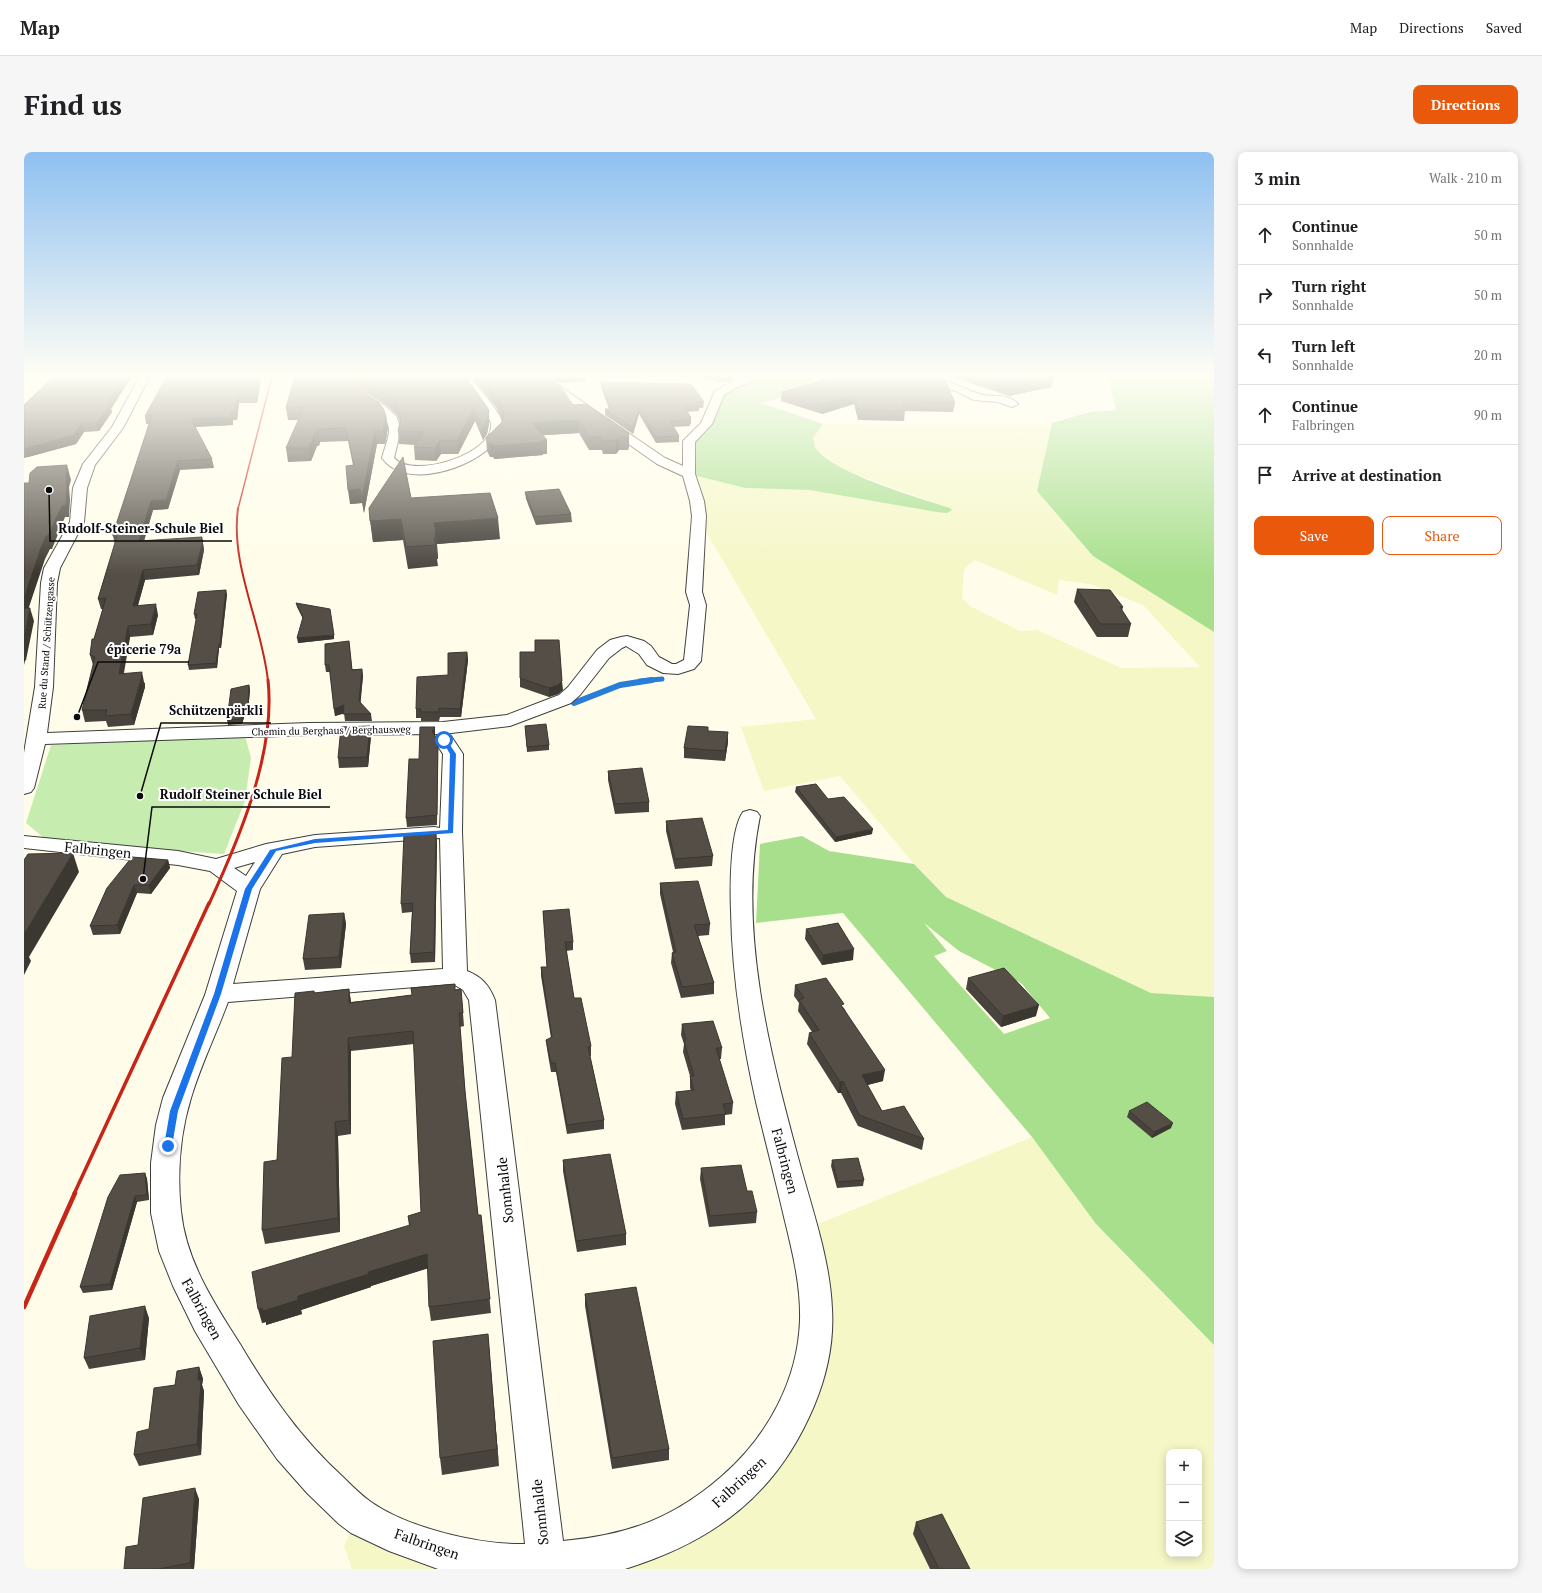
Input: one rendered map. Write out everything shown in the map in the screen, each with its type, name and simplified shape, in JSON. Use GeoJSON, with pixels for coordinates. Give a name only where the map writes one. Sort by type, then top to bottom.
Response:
{"type":"FeatureCollection","features":[{"type":"Feature","properties":{"kind":"street","name":"Rue du Stand / Schützengasse"},"geometry":{"type":"LineString","coordinates":[[24,788],[30,772],[43,707],[49,583],[52,568],[77,522],[80,488],[89,464],[106,442]]}},
{"type":"Feature","properties":{"kind":"street"},"geometry":{"type":"LineString","coordinates":[[393,442],[388,458],[389,461],[398,466],[414,469],[440,468],[458,463],[484,447],[488,442]]}},
{"type":"Feature","properties":{"kind":"street"},"geometry":{"type":"LineString","coordinates":[[634,442],[661,461],[688,474]]}},
{"type":"Feature","properties":{"kind":"street","name":"Chemin du Berghaus / Berghausweg"},"geometry":{"type":"LineString","coordinates":[[37,739],[309,729],[443,728],[510,720],[566,699],[603,654],[616,644],[627,641],[638,645],[645,650],[653,662],[669,669],[674,670],[688,665],[692,661],[698,605],[694,592],[699,516],[697,502],[688,474],[688,442]]}},
{"type":"Feature","properties":{"kind":"street"},"geometry":{"type":"LineString","coordinates":[[218,994],[455,976],[451,832],[453,754],[444,740]]}},
{"type":"Feature","properties":{"kind":"street","name":"Falbringen"},"geometry":{"type":"LineString","coordinates":[[24,842],[178,858],[217,866],[249,889],[218,994],[174,1111],[166,1170],[166,1215],[170,1235],[185,1280],[252,1396],[275,1429],[312,1474],[358,1516],[405,1539],[440,1551],[472,1559],[506,1563],[546,1562],[577,1559],[619,1552],[646,1544],[697,1519],[731,1493],[761,1464],[792,1416],[807,1380],[816,1333],[814,1284],[803,1230],[757,1049],[746,981],[742,932],[741,886],[745,837],[750,816]]}},
{"type":"Feature","properties":{"kind":"street"},"geometry":{"type":"LineString","coordinates":[[217,866],[274,850],[315,841],[451,832]]}},
{"type":"Feature","properties":{"kind":"street"},"geometry":{"type":"LineString","coordinates":[[249,889],[274,850]]}},
{"type":"Feature","properties":{"kind":"street","name":"Sonnhalde"},"geometry":{"type":"LineString","coordinates":[[455,976],[471,982],[478,990],[482,1000],[546,1562]]}},
{"type":"Feature","properties":{"kind":"green space"},"geometry":{"type":"Polygon","coordinates":[[[689,442],[814,442],[815,447],[824,457],[857,475],[877,484],[950,508],[952,510],[947,513],[937,512],[810,490],[745,488],[689,474],[689,442]]]}},
{"type":"Feature","properties":{"kind":"green space"},"geometry":{"type":"Polygon","coordinates":[[[814,442],[1048,442],[1037,491],[1093,556],[1214,632],[1214,997],[1151,993],[946,897],[914,864],[840,776],[764,791],[741,727],[816,719],[706,532],[689,474],[745,488],[810,490],[950,508],[846,471],[815,447],[814,442]],[[975,560],[964,570],[962,598],[970,606],[1020,631],[1037,630],[1121,668],[1200,667],[1143,605],[1090,584],[1059,580],[1057,595],[975,560]]]}},
{"type":"Feature","properties":{"kind":"green space"},"geometry":{"type":"Polygon","coordinates":[[[1048,442],[1214,442],[1214,632],[1093,556],[1037,491],[1048,442]]]}},
{"type":"Feature","properties":{"kind":"green space"},"geometry":{"type":"Polygon","coordinates":[[[245,736],[251,758],[245,801],[224,854],[49,842],[26,823],[51,745],[245,736]]]}},
{"type":"Feature","properties":{"kind":"green space"},"geometry":{"type":"Polygon","coordinates":[[[802,836],[829,851],[914,864],[946,897],[1151,993],[1214,997],[1214,1345],[1096,1224],[1032,1137],[843,913],[756,923],[760,844],[802,836]],[[924,923],[947,951],[934,956],[1004,1034],[1050,1018],[1021,983],[959,951],[924,923]]]}},
{"type":"Feature","properties":{"kind":"green space"},"geometry":{"type":"Polygon","coordinates":[[[1032,1137],[1096,1224],[1214,1345],[1214,1569],[352,1569],[344,1546],[358,1516],[472,1559],[697,1519],[807,1380],[803,1230],[1032,1137]]]}},
{"type":"Feature","properties":{"kind":"building"},"geometry":{"type":"Polygon","coordinates":[[[24,442],[49,442],[24,449],[24,442]]]}},
{"type":"Feature","properties":{"kind":"building"},"geometry":{"type":"Polygon","coordinates":[[[143,442],[203,442],[212,459],[178,461],[166,500],[151,501],[139,541],[202,537],[201,540],[203,540],[197,565],[143,570],[133,606],[156,604],[151,624],[128,626],[119,674],[142,672],[142,676],[131,714],[105,716],[107,710],[82,710],[95,657],[90,655],[92,639],[94,639],[106,598],[98,599],[117,536],[113,536],[143,442]]]}},
{"type":"Feature","properties":{"kind":"building"},"geometry":{"type":"Polygon","coordinates":[[[289,442],[311,442],[309,448],[286,448],[289,442]]]}},
{"type":"Feature","properties":{"kind":"building"},"geometry":{"type":"Polygon","coordinates":[[[349,442],[373,442],[362,499],[360,489],[348,490],[346,466],[354,465],[349,442]]]}},
{"type":"Feature","properties":{"kind":"building"},"geometry":{"type":"Polygon","coordinates":[[[417,442],[439,442],[435,448],[414,447],[417,442]]]}},
{"type":"Feature","properties":{"kind":"building"},"geometry":{"type":"Polygon","coordinates":[[[488,442],[541,442],[493,446],[493,444],[489,444],[488,442]]]}},
{"type":"Feature","properties":{"kind":"building"},"geometry":{"type":"Polygon","coordinates":[[[403,457],[411,498],[490,493],[498,518],[434,523],[436,538],[434,538],[436,545],[406,547],[401,519],[370,521],[369,508],[403,457]]]}},
{"type":"Feature","properties":{"kind":"building"},"geometry":{"type":"Polygon","coordinates":[[[67,465],[66,505],[62,506],[48,536],[46,536],[41,547],[24,598],[24,483],[29,483],[30,473],[37,467],[67,465]]]}},
{"type":"Feature","properties":{"kind":"building"},"geometry":{"type":"Polygon","coordinates":[[[559,489],[571,514],[535,517],[525,492],[559,489]]]}},
{"type":"Feature","properties":{"kind":"building"},"geometry":{"type":"Polygon","coordinates":[[[1077,589],[1110,590],[1123,607],[1120,607],[1131,624],[1100,624],[1077,589]]]}},
{"type":"Feature","properties":{"kind":"building"},"geometry":{"type":"Polygon","coordinates":[[[226,590],[220,644],[216,663],[188,665],[197,614],[194,614],[198,592],[226,590]]]}},
{"type":"Feature","properties":{"kind":"building"},"geometry":{"type":"Polygon","coordinates":[[[296,603],[330,609],[334,635],[297,638],[303,617],[296,603]]]}},
{"type":"Feature","properties":{"kind":"building"},"geometry":{"type":"Polygon","coordinates":[[[24,608],[30,608],[24,638],[24,608]]]}},
{"type":"Feature","properties":{"kind":"building"},"geometry":{"type":"Polygon","coordinates":[[[535,640],[559,640],[562,681],[558,685],[549,688],[520,678],[520,652],[535,652],[535,640]]]}},
{"type":"Feature","properties":{"kind":"building"},"geometry":{"type":"Polygon","coordinates":[[[349,641],[352,670],[362,669],[359,701],[371,714],[343,714],[344,705],[334,709],[329,665],[325,665],[325,644],[349,641]]]}},
{"type":"Feature","properties":{"kind":"building"},"geometry":{"type":"Polygon","coordinates":[[[467,652],[460,709],[439,708],[439,712],[421,712],[421,709],[416,709],[417,677],[448,675],[448,653],[467,652]]]}},
{"type":"Feature","properties":{"kind":"building"},"geometry":{"type":"Polygon","coordinates":[[[249,685],[248,706],[246,706],[241,719],[227,720],[231,689],[249,685]]]}},
{"type":"Feature","properties":{"kind":"building"},"geometry":{"type":"Polygon","coordinates":[[[546,724],[549,745],[527,747],[525,726],[546,724]]]}},
{"type":"Feature","properties":{"kind":"building"},"geometry":{"type":"Polygon","coordinates":[[[370,726],[367,757],[338,758],[341,727],[370,726]]]}},
{"type":"Feature","properties":{"kind":"building"},"geometry":{"type":"Polygon","coordinates":[[[688,726],[708,727],[708,731],[728,732],[725,751],[684,748],[688,726]]]}},
{"type":"Feature","properties":{"kind":"building"},"geometry":{"type":"Polygon","coordinates":[[[420,727],[435,727],[432,731],[438,741],[437,815],[406,818],[409,759],[419,759],[420,727]]]}},
{"type":"Feature","properties":{"kind":"building"},"geometry":{"type":"Polygon","coordinates":[[[642,768],[649,802],[615,804],[608,771],[642,768]]]}},
{"type":"Feature","properties":{"kind":"building"},"geometry":{"type":"Polygon","coordinates":[[[816,784],[828,799],[844,797],[873,829],[836,837],[796,787],[816,784]]]}},
{"type":"Feature","properties":{"kind":"building"},"geometry":{"type":"Polygon","coordinates":[[[702,818],[713,856],[675,859],[666,821],[702,818]]]}},
{"type":"Feature","properties":{"kind":"building"},"geometry":{"type":"Polygon","coordinates":[[[436,832],[434,952],[410,954],[413,903],[401,904],[404,834],[436,832]]]}},
{"type":"Feature","properties":{"kind":"building"},"geometry":{"type":"Polygon","coordinates":[[[73,853],[24,934],[24,860],[28,854],[73,853]]]}},
{"type":"Feature","properties":{"kind":"building"},"geometry":{"type":"Polygon","coordinates":[[[132,857],[168,860],[149,885],[134,885],[117,925],[90,926],[107,888],[132,857]]]}},
{"type":"Feature","properties":{"kind":"building"},"geometry":{"type":"Polygon","coordinates":[[[698,881],[710,924],[694,925],[714,983],[682,987],[672,953],[676,952],[660,883],[698,881]]]}},
{"type":"Feature","properties":{"kind":"building"},"geometry":{"type":"Polygon","coordinates":[[[569,909],[573,942],[565,942],[574,998],[581,998],[591,1046],[588,1047],[604,1120],[567,1125],[555,1063],[551,1063],[546,1040],[552,1037],[541,967],[547,967],[543,911],[569,909]]]}},
{"type":"Feature","properties":{"kind":"building"},"geometry":{"type":"Polygon","coordinates":[[[344,913],[339,957],[303,959],[309,915],[344,913]]]}},
{"type":"Feature","properties":{"kind":"building"},"geometry":{"type":"Polygon","coordinates":[[[838,923],[854,949],[823,955],[806,929],[838,923]]]}},
{"type":"Feature","properties":{"kind":"building"},"geometry":{"type":"Polygon","coordinates":[[[1004,968],[1039,1005],[1003,1016],[968,978],[1004,968]]]}},
{"type":"Feature","properties":{"kind":"building"},"geometry":{"type":"Polygon","coordinates":[[[826,978],[844,1004],[841,1005],[885,1070],[862,1075],[882,1111],[904,1106],[924,1139],[859,1115],[843,1081],[840,1082],[809,1033],[819,1030],[799,1000],[804,998],[795,985],[826,978]]]}},
{"type":"Feature","properties":{"kind":"building"},"geometry":{"type":"Polygon","coordinates":[[[455,984],[455,990],[461,989],[463,1013],[459,1013],[465,1091],[478,1215],[481,1215],[490,1299],[429,1307],[427,1254],[298,1296],[298,1300],[263,1311],[262,1308],[258,1309],[252,1272],[410,1225],[408,1216],[421,1212],[413,1031],[348,1038],[349,1120],[335,1122],[338,1218],[262,1230],[264,1162],[277,1160],[282,1058],[292,1057],[295,993],[314,991],[314,993],[349,989],[349,1003],[412,995],[411,988],[455,984]]]}},
{"type":"Feature","properties":{"kind":"building"},"geometry":{"type":"Polygon","coordinates":[[[713,1021],[722,1048],[716,1048],[733,1103],[723,1104],[726,1114],[683,1119],[676,1092],[694,1090],[690,1076],[694,1076],[684,1041],[686,1040],[682,1024],[713,1021]]]}},
{"type":"Feature","properties":{"kind":"building"},"geometry":{"type":"Polygon","coordinates":[[[1147,1102],[1173,1123],[1154,1132],[1129,1111],[1147,1102]]]}},
{"type":"Feature","properties":{"kind":"building"},"geometry":{"type":"Polygon","coordinates":[[[610,1154],[626,1234],[576,1241],[563,1160],[610,1154]]]}},
{"type":"Feature","properties":{"kind":"building"},"geometry":{"type":"Polygon","coordinates":[[[858,1158],[864,1180],[838,1182],[832,1160],[858,1158]]]}},
{"type":"Feature","properties":{"kind":"building"},"geometry":{"type":"Polygon","coordinates":[[[741,1165],[747,1191],[752,1191],[757,1212],[710,1216],[701,1168],[741,1165]]]}},
{"type":"Feature","properties":{"kind":"building"},"geometry":{"type":"Polygon","coordinates":[[[145,1173],[147,1195],[135,1196],[110,1284],[80,1287],[108,1197],[120,1175],[145,1173]]]}},
{"type":"Feature","properties":{"kind":"building"},"geometry":{"type":"Polygon","coordinates":[[[636,1287],[669,1449],[612,1458],[585,1294],[636,1287]]]}},
{"type":"Feature","properties":{"kind":"building"},"geometry":{"type":"Polygon","coordinates":[[[145,1306],[140,1348],[84,1358],[90,1316],[145,1306]]]}},
{"type":"Feature","properties":{"kind":"building"},"geometry":{"type":"Polygon","coordinates":[[[488,1334],[497,1449],[440,1458],[433,1341],[488,1334]]]}},
{"type":"Feature","properties":{"kind":"building"},"geometry":{"type":"Polygon","coordinates":[[[199,1367],[198,1380],[201,1380],[197,1444],[134,1455],[137,1432],[149,1429],[154,1388],[175,1385],[177,1371],[199,1367]]]}},
{"type":"Feature","properties":{"kind":"building"},"geometry":{"type":"Polygon","coordinates":[[[195,1488],[190,1563],[158,1569],[124,1569],[126,1547],[138,1545],[143,1498],[195,1488]]]}},
{"type":"Feature","properties":{"kind":"building"},"geometry":{"type":"Polygon","coordinates":[[[942,1514],[970,1569],[939,1569],[916,1522],[942,1514]]]}},
{"type":"Feature","properties":{"kind":"waterway"},"geometry":{"type":"LineString","coordinates":[[640,681],[662,679]]}},
{"type":"Feature","properties":{"kind":"waterway"},"geometry":{"type":"LineString","coordinates":[[574,703],[620,685],[652,680]]}},
{"type":"Feature","properties":{"kind":"railway"},"geometry":{"type":"LineString","coordinates":[[238,509],[255,442]]}},
{"type":"Feature","properties":{"kind":"railway"},"geometry":{"type":"LineString","coordinates":[[238,508],[238,551],[242,573],[265,659],[268,681]]}},
{"type":"Feature","properties":{"kind":"railway"},"geometry":{"type":"LineString","coordinates":[[209,904],[243,824],[261,766],[269,708],[268,680]]}},
{"type":"Feature","properties":{"kind":"railway"},"geometry":{"type":"LineString","coordinates":[[74,1194],[209,903]]}},
{"type":"Feature","properties":{"kind":"railway"},"geometry":{"type":"LineString","coordinates":[[24,1307],[75,1193]]}},
{"type":"Feature","properties":{"kind":"place","name":"Rudolf-Steiner-Schule Biel"},"geometry":{"type":"Point","coordinates":[49,490]}},
{"type":"Feature","properties":{"kind":"place","name":"épicerie 79a"},"geometry":{"type":"Point","coordinates":[77,717]}},
{"type":"Feature","properties":{"kind":"place","name":"Schützenpärkli"},"geometry":{"type":"Point","coordinates":[140,796]}},
{"type":"Feature","properties":{"kind":"place","name":"Rudolf Steiner Schule Biel"},"geometry":{"type":"Point","coordinates":[143,879]}},
{"type":"Feature","properties":{"kind":"route"},"geometry":{"type":"LineString","coordinates":[[168,1146],[174,1111],[189,1067],[218,994],[249,889],[274,850],[315,841],[451,832],[453,754],[444,740]]}}]}
